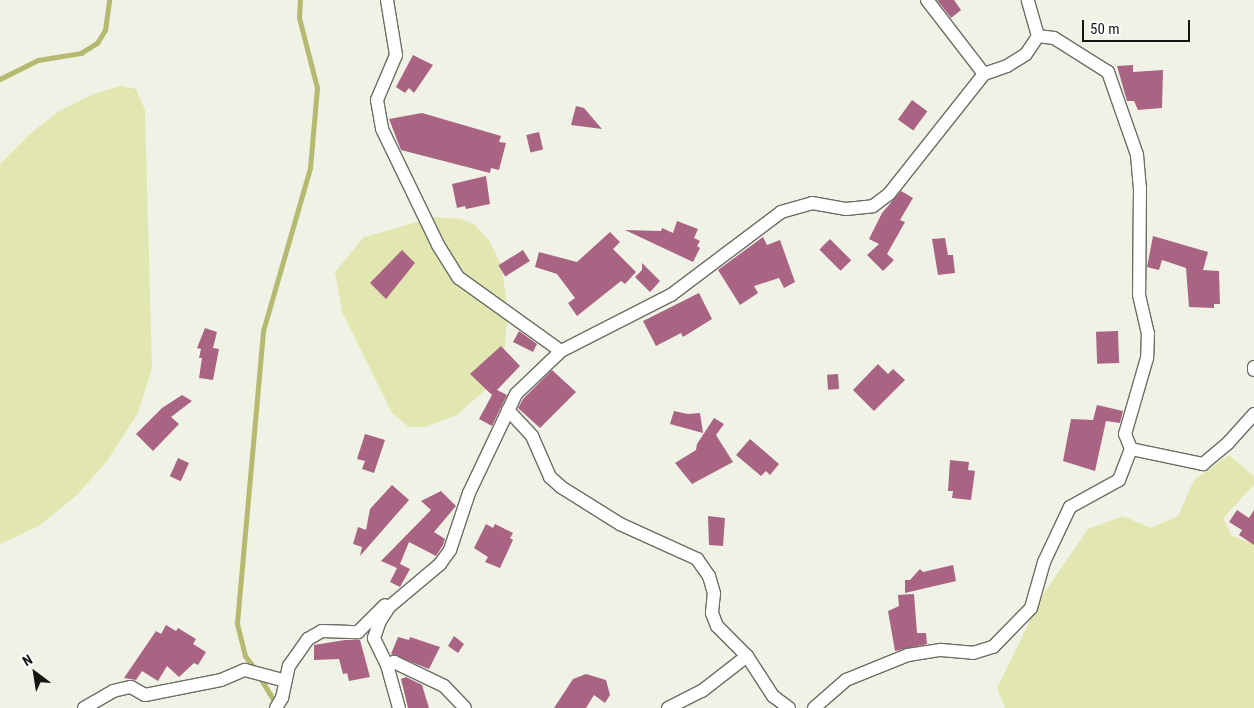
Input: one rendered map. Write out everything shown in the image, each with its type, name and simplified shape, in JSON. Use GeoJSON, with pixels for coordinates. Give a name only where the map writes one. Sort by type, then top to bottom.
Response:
{"type":"FeatureCollection","features":[{"type":"Feature","properties":{"kind":"street"},"geometry":{"type":"LineString","coordinates":[[387,0],[396,54],[377,100],[382,129],[438,245],[459,278],[561,352]]}},
{"type":"Feature","properties":{"kind":"street"},"geometry":{"type":"LineString","coordinates":[[927,0],[984,74]]}},
{"type":"Feature","properties":{"kind":"street"},"geometry":{"type":"LineString","coordinates":[[399,708],[387,665],[374,638],[388,607],[440,564],[450,550],[469,493],[516,394],[561,352],[671,295],[782,212],[812,203],[846,209],[873,206],[889,194],[984,74],[1007,66],[1026,54],[1038,36],[1028,0]]}},
{"type":"Feature","properties":{"kind":"street"},"geometry":{"type":"LineString","coordinates":[[814,708],[846,680],[908,654],[941,650],[973,653],[993,647],[1031,608],[1044,562],[1070,507],[1119,480],[1131,449],[1125,434],[1148,358],[1148,333],[1139,296],[1140,188],[1137,155],[1108,72],[1054,38],[1038,36]]}},
{"type":"Feature","properties":{"kind":"street"},"geometry":{"type":"LineString","coordinates":[[508,410],[532,436],[550,476],[561,487],[620,524],[698,559],[709,576],[714,593],[712,613],[717,626],[747,656],[773,696],[790,708]]}},
{"type":"Feature","properties":{"kind":"street"},"geometry":{"type":"LineString","coordinates":[[1131,449],[1203,464],[1228,443],[1254,414]]}},
{"type":"Feature","properties":{"kind":"street"},"geometry":{"type":"LineString","coordinates":[[276,708],[286,681],[289,666],[308,639],[322,631],[358,632],[386,604],[388,607]]}},
{"type":"Feature","properties":{"kind":"street"},"geometry":{"type":"LineString","coordinates":[[668,708],[702,691],[747,656]]}},
{"type":"Feature","properties":{"kind":"street"},"geometry":{"type":"LineString","coordinates":[[387,665],[394,662],[444,686],[465,708]]}},
{"type":"Feature","properties":{"kind":"street"},"geometry":{"type":"LineString","coordinates":[[84,708],[113,691],[131,687],[145,695],[221,680],[245,670],[286,681]]}},
{"type":"Feature","properties":{"kind":"green space"},"geometry":{"type":"Polygon","coordinates":[[[121,86],[136,89],[145,110],[152,368],[138,413],[107,461],[77,495],[39,526],[0,544],[0,164],[31,133],[59,111],[93,94],[121,86]]]}},
{"type":"Feature","properties":{"kind":"green space"},"geometry":{"type":"Polygon","coordinates":[[[435,217],[461,219],[475,225],[488,239],[501,264],[508,312],[503,364],[486,389],[457,415],[425,427],[409,427],[392,413],[342,312],[335,272],[364,237],[435,217]]]}},
{"type":"Feature","properties":{"kind":"green space"},"geometry":{"type":"Polygon","coordinates":[[[1229,455],[1254,476],[1254,485],[1223,518],[1232,536],[1254,544],[1254,708],[1005,708],[997,688],[1042,596],[1088,529],[1123,516],[1151,528],[1178,516],[1194,480],[1229,455]]]}},
{"type":"Feature","properties":{"kind":"building"},"geometry":{"type":"Polygon","coordinates":[[[937,0],[954,0],[961,10],[951,18],[937,0]]]}},
{"type":"Feature","properties":{"kind":"building"},"geometry":{"type":"Polygon","coordinates":[[[413,55],[433,65],[414,93],[409,88],[405,93],[396,87],[413,55]]]}},
{"type":"Feature","properties":{"kind":"building"},"geometry":{"type":"Polygon","coordinates":[[[1133,65],[1133,72],[1163,70],[1162,108],[1138,110],[1134,101],[1127,101],[1117,66],[1133,65]]]}},
{"type":"Feature","properties":{"kind":"building"},"geometry":{"type":"Polygon","coordinates":[[[912,100],[927,111],[913,131],[898,119],[912,100]]]}},
{"type":"Feature","properties":{"kind":"building"},"geometry":{"type":"Polygon","coordinates":[[[576,106],[584,108],[602,129],[571,125],[576,106]]]}},
{"type":"Feature","properties":{"kind":"building"},"geometry":{"type":"Polygon","coordinates":[[[422,113],[501,136],[499,142],[506,143],[499,170],[491,168],[490,173],[401,150],[389,119],[422,113]]]}},
{"type":"Feature","properties":{"kind":"building"},"geometry":{"type":"Polygon","coordinates":[[[539,132],[543,150],[530,152],[526,135],[539,132]]]}},
{"type":"Feature","properties":{"kind":"building"},"geometry":{"type":"Polygon","coordinates":[[[486,176],[490,204],[466,209],[465,206],[457,208],[452,184],[486,176]]]}},
{"type":"Feature","properties":{"kind":"building"},"geometry":{"type":"Polygon","coordinates":[[[901,191],[913,198],[900,220],[905,222],[887,254],[894,260],[883,271],[867,255],[879,244],[869,239],[882,213],[901,191]]]}},
{"type":"Feature","properties":{"kind":"building"},"geometry":{"type":"Polygon","coordinates":[[[677,221],[698,229],[694,238],[700,241],[697,246],[700,248],[693,262],[625,230],[661,231],[662,228],[673,233],[677,221]]]}},
{"type":"Feature","properties":{"kind":"building"},"geometry":{"type":"Polygon","coordinates":[[[610,232],[620,242],[613,249],[636,272],[625,284],[621,281],[577,316],[568,303],[575,298],[557,274],[535,267],[539,252],[577,262],[610,232]]]}},
{"type":"Feature","properties":{"kind":"building"},"geometry":{"type":"Polygon","coordinates":[[[1153,236],[1208,252],[1203,270],[1219,271],[1220,304],[1214,304],[1214,308],[1189,307],[1186,268],[1162,260],[1159,270],[1147,267],[1153,236]]]}},
{"type":"Feature","properties":{"kind":"building"},"geometry":{"type":"Polygon","coordinates":[[[763,237],[767,245],[780,240],[795,282],[784,288],[779,278],[754,286],[758,293],[740,305],[718,270],[763,237]]]}},
{"type":"Feature","properties":{"kind":"building"},"geometry":{"type":"Polygon","coordinates":[[[945,238],[948,255],[953,255],[955,273],[938,275],[932,239],[945,238]]]}},
{"type":"Feature","properties":{"kind":"building"},"geometry":{"type":"Polygon","coordinates":[[[830,239],[851,260],[841,271],[819,250],[830,239]]]}},
{"type":"Feature","properties":{"kind":"building"},"geometry":{"type":"Polygon","coordinates":[[[402,250],[415,263],[386,299],[370,283],[402,250]]]}},
{"type":"Feature","properties":{"kind":"building"},"geometry":{"type":"Polygon","coordinates":[[[523,250],[530,261],[505,276],[498,265],[523,250]]]}},
{"type":"Feature","properties":{"kind":"building"},"geometry":{"type":"Polygon","coordinates":[[[642,263],[660,281],[650,292],[635,277],[642,270],[642,263]]]}},
{"type":"Feature","properties":{"kind":"building"},"geometry":{"type":"Polygon","coordinates":[[[699,293],[712,319],[683,337],[681,333],[656,346],[643,321],[699,293]]]}},
{"type":"Feature","properties":{"kind":"building"},"geometry":{"type":"Polygon","coordinates":[[[205,328],[217,332],[213,348],[219,349],[213,380],[199,378],[202,358],[199,358],[201,349],[197,348],[205,328]]]}},
{"type":"Feature","properties":{"kind":"building"},"geometry":{"type":"Polygon","coordinates":[[[519,331],[537,344],[533,352],[513,342],[519,331]]]}},
{"type":"Feature","properties":{"kind":"building"},"geometry":{"type":"Polygon","coordinates":[[[1118,331],[1119,363],[1097,364],[1096,332],[1118,331]]]}},
{"type":"Feature","properties":{"kind":"building"},"geometry":{"type":"Polygon","coordinates":[[[501,346],[520,366],[497,390],[507,395],[492,426],[479,419],[492,395],[470,374],[501,346]]]}},
{"type":"Feature","properties":{"kind":"building"},"geometry":{"type":"Polygon","coordinates":[[[878,364],[888,374],[893,369],[905,380],[874,411],[853,390],[878,364]]]}},
{"type":"Feature","properties":{"kind":"building"},"geometry":{"type":"Polygon","coordinates":[[[552,370],[576,392],[540,428],[518,408],[523,399],[552,370]]]}},
{"type":"Feature","properties":{"kind":"building"},"geometry":{"type":"Polygon","coordinates":[[[838,374],[839,389],[828,390],[827,375],[838,374]]]}},
{"type":"Feature","properties":{"kind":"building"},"geometry":{"type":"Polygon","coordinates":[[[182,395],[192,401],[171,417],[179,424],[153,451],[136,434],[162,408],[182,395]]]}},
{"type":"Feature","properties":{"kind":"building"},"geometry":{"type":"Polygon","coordinates":[[[1097,405],[1123,411],[1120,423],[1106,421],[1095,471],[1063,461],[1071,419],[1093,420],[1097,405]]]}},
{"type":"Feature","properties":{"kind":"building"},"geometry":{"type":"Polygon","coordinates":[[[674,411],[688,414],[700,413],[703,433],[670,424],[674,411]]]}},
{"type":"Feature","properties":{"kind":"building"},"geometry":{"type":"Polygon","coordinates":[[[714,418],[724,424],[716,435],[733,462],[692,484],[675,463],[696,450],[697,444],[714,418]]]}},
{"type":"Feature","properties":{"kind":"building"},"geometry":{"type":"Polygon","coordinates":[[[365,434],[385,440],[374,473],[362,469],[365,461],[357,459],[365,434]]]}},
{"type":"Feature","properties":{"kind":"building"},"geometry":{"type":"Polygon","coordinates":[[[750,439],[779,464],[770,475],[766,471],[761,476],[736,455],[750,439]]]}},
{"type":"Feature","properties":{"kind":"building"},"geometry":{"type":"Polygon","coordinates":[[[178,458],[189,463],[181,481],[170,476],[178,458]]]}},
{"type":"Feature","properties":{"kind":"building"},"geometry":{"type":"Polygon","coordinates":[[[950,460],[969,462],[968,470],[975,471],[971,500],[952,498],[953,491],[948,491],[950,460]]]}},
{"type":"Feature","properties":{"kind":"building"},"geometry":{"type":"Polygon","coordinates":[[[392,485],[409,500],[360,556],[362,547],[353,544],[358,527],[366,530],[370,509],[392,485]]]}},
{"type":"Feature","properties":{"kind":"building"},"geometry":{"type":"Polygon","coordinates":[[[441,491],[456,506],[434,532],[445,539],[443,545],[436,556],[409,542],[400,564],[410,569],[400,587],[390,582],[397,568],[381,561],[431,510],[421,501],[441,491]]]}},
{"type":"Feature","properties":{"kind":"building"},"geometry":{"type":"Polygon","coordinates":[[[1237,510],[1249,518],[1254,510],[1254,545],[1239,535],[1242,530],[1229,522],[1237,510]]]}},
{"type":"Feature","properties":{"kind":"building"},"geometry":{"type":"Polygon","coordinates":[[[708,516],[725,518],[723,546],[709,545],[708,516]]]}},
{"type":"Feature","properties":{"kind":"building"},"geometry":{"type":"Polygon","coordinates":[[[486,524],[493,528],[495,524],[513,533],[510,538],[513,540],[500,568],[485,562],[488,557],[474,548],[486,524]]]}},
{"type":"Feature","properties":{"kind":"building"},"geometry":{"type":"Polygon","coordinates":[[[953,565],[956,581],[905,593],[905,580],[910,580],[920,569],[923,572],[953,565]]]}},
{"type":"Feature","properties":{"kind":"building"},"geometry":{"type":"Polygon","coordinates":[[[914,594],[917,633],[926,633],[927,644],[895,651],[888,611],[899,606],[898,595],[914,594]]]}},
{"type":"Feature","properties":{"kind":"building"},"geometry":{"type":"Polygon","coordinates":[[[166,625],[176,631],[178,628],[196,639],[193,644],[206,652],[198,665],[194,663],[179,677],[167,666],[158,681],[142,671],[136,680],[124,678],[156,631],[161,634],[166,625]]]}},
{"type":"Feature","properties":{"kind":"building"},"geometry":{"type":"Polygon","coordinates":[[[454,636],[464,644],[458,653],[448,646],[454,636]]]}},
{"type":"Feature","properties":{"kind":"building"},"geometry":{"type":"Polygon","coordinates":[[[398,637],[409,640],[410,637],[440,647],[429,669],[391,654],[398,637]]]}},
{"type":"Feature","properties":{"kind":"building"},"geometry":{"type":"Polygon","coordinates":[[[345,640],[360,640],[370,677],[349,681],[347,673],[343,674],[339,659],[314,660],[314,645],[345,640]]]}},
{"type":"Feature","properties":{"kind":"building"},"geometry":{"type":"Polygon","coordinates":[[[586,674],[606,680],[610,695],[605,703],[594,695],[586,708],[554,708],[573,679],[586,674]]]}},
{"type":"Feature","properties":{"kind":"building"},"geometry":{"type":"Polygon","coordinates":[[[406,677],[422,685],[429,708],[408,708],[401,679],[406,677]]]}},
{"type":"Feature","properties":{"kind":"waterway"},"geometry":{"type":"LineString","coordinates":[[0,79],[38,60],[81,53],[97,43],[105,30],[109,0]]}},
{"type":"Feature","properties":{"kind":"waterway"},"geometry":{"type":"LineString","coordinates":[[254,668],[245,656],[237,623],[263,331],[310,168],[317,88],[299,18],[300,0]]}},
{"type":"Feature","properties":{"kind":"waterway"},"geometry":{"type":"LineString","coordinates":[[260,677],[276,704]]}}]}
